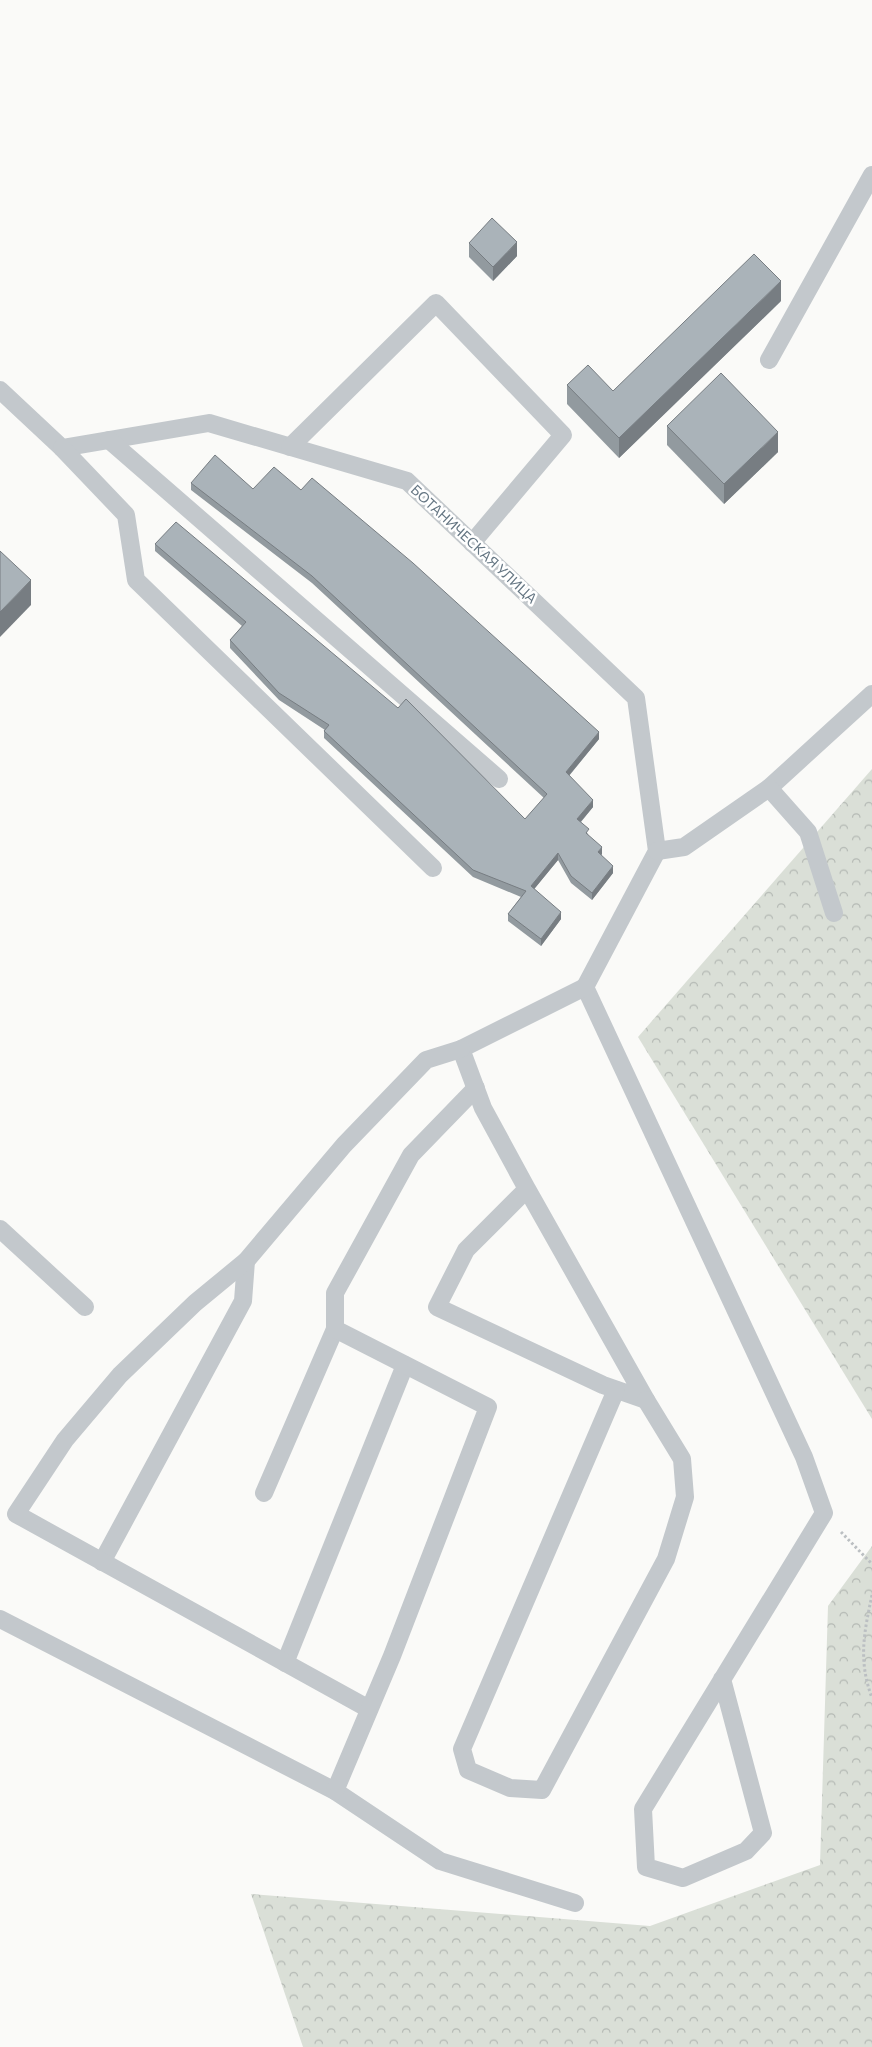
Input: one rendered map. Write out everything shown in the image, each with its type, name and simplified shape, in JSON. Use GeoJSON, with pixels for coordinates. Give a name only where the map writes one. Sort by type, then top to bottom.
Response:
{"type":"FeatureCollection","features":[{"type":"Feature","properties":{"kind":"lane"},"geometry":{"type":"LineString","coordinates":[[769,360],[872,175]]}},
{"type":"Feature","properties":{"kind":"lane"},"geometry":{"type":"LineString","coordinates":[[290,447],[436,303],[563,435],[472,543]]}},
{"type":"Feature","properties":{"kind":"lane"},"geometry":{"type":"LineString","coordinates":[[0,390],[62,448],[126,515],[136,580],[433,868]]}},
{"type":"Feature","properties":{"kind":"lane","name":"БОТАНИЧЕСКАЯ УЛИЦА"},"geometry":{"type":"LineString","coordinates":[[62,448],[209,423],[407,481],[636,698],[657,851]]}},
{"type":"Feature","properties":{"kind":"lane"},"geometry":{"type":"LineString","coordinates":[[109,440],[499,779]]}},
{"type":"Feature","properties":{"kind":"lane"},"geometry":{"type":"LineString","coordinates":[[369,1709],[16,1514],[65,1440],[120,1375],[195,1303],[246,1261],[344,1145],[426,1060],[461,1049],[585,986],[657,851],[684,848],[769,788],[872,694]]}},
{"type":"Feature","properties":{"kind":"lane"},"geometry":{"type":"LineString","coordinates":[[769,788],[808,832],[834,913]]}},
{"type":"Feature","properties":{"kind":"lane"},"geometry":{"type":"LineString","coordinates":[[585,986],[799,1448],[824,1513],[642,1809],[646,1867],[682,1878],[746,1851],[762,1833],[722,1679]]}},
{"type":"Feature","properties":{"kind":"lane"},"geometry":{"type":"LineString","coordinates":[[461,1049],[483,1108],[646,1400],[682,1459],[685,1497],[666,1559],[542,1790],[510,1788],[468,1770],[462,1749],[616,1390]]}},
{"type":"Feature","properties":{"kind":"lane"},"geometry":{"type":"LineString","coordinates":[[264,1493],[335,1329],[335,1294],[412,1155],[476,1088]]}},
{"type":"Feature","properties":{"kind":"lane"},"geometry":{"type":"LineString","coordinates":[[527,1189],[466,1250],[437,1307],[616,1390],[646,1400]]}},
{"type":"Feature","properties":{"kind":"lane"},"geometry":{"type":"LineString","coordinates":[[0,1229],[86,1308]]}},
{"type":"Feature","properties":{"kind":"lane"},"geometry":{"type":"LineString","coordinates":[[102,1562],[243,1301],[246,1261]]}},
{"type":"Feature","properties":{"kind":"lane"},"geometry":{"type":"LineString","coordinates":[[335,1329],[488,1407],[335,1791]]}},
{"type":"Feature","properties":{"kind":"lane"},"geometry":{"type":"LineString","coordinates":[[285,1663],[405,1365]]}},
{"type":"Feature","properties":{"kind":"lane"},"geometry":{"type":"LineString","coordinates":[[0,1619],[335,1791],[440,1861],[575,1903]]}},
{"type":"Feature","properties":{"kind":"path"},"geometry":{"type":"LineString","coordinates":[[824,1513],[872,1564]]}},
{"type":"Feature","properties":{"kind":"path"},"geometry":{"type":"LineString","coordinates":[[872,1595],[862,1639],[865,1678],[872,1698]]}},
{"type":"Feature","properties":{"kind":"green space"},"geometry":{"type":"Polygon","coordinates":[[[872,769],[872,1419],[638,1037],[872,769]]]}},
{"type":"Feature","properties":{"kind":"green space"},"geometry":{"type":"Polygon","coordinates":[[[872,1546],[872,2047],[303,2047],[251,1894],[650,1926],[820,1865],[828,1606],[872,1546]]]}},
{"type":"Feature","properties":{"kind":"building"},"geometry":{"type":"Polygon","coordinates":[[[492,218],[517,242],[493,267],[469,243],[492,218]]]}},
{"type":"Feature","properties":{"kind":"building"},"geometry":{"type":"Polygon","coordinates":[[[754,254],[781,281],[619,438],[567,385],[588,365],[613,391],[754,254]]]}},
{"type":"Feature","properties":{"kind":"building"},"geometry":{"type":"Polygon","coordinates":[[[721,373],[778,432],[724,484],[667,426],[721,373]]]}},
{"type":"Feature","properties":{"kind":"building"},"geometry":{"type":"Polygon","coordinates":[[[215,455],[253,489],[274,467],[301,490],[312,478],[413,563],[599,732],[566,772],[593,800],[577,819],[589,829],[586,833],[602,847],[598,852],[613,866],[592,893],[571,876],[558,853],[531,886],[561,912],[541,939],[508,914],[526,891],[473,870],[324,731],[329,725],[279,693],[230,640],[246,622],[155,544],[176,522],[398,708],[406,699],[525,819],[547,794],[312,576],[191,483],[215,455]]]}},
{"type":"Feature","properties":{"kind":"building"},"geometry":{"type":"Polygon","coordinates":[[[0,551],[31,580],[0,612],[0,551]]]}}]}
